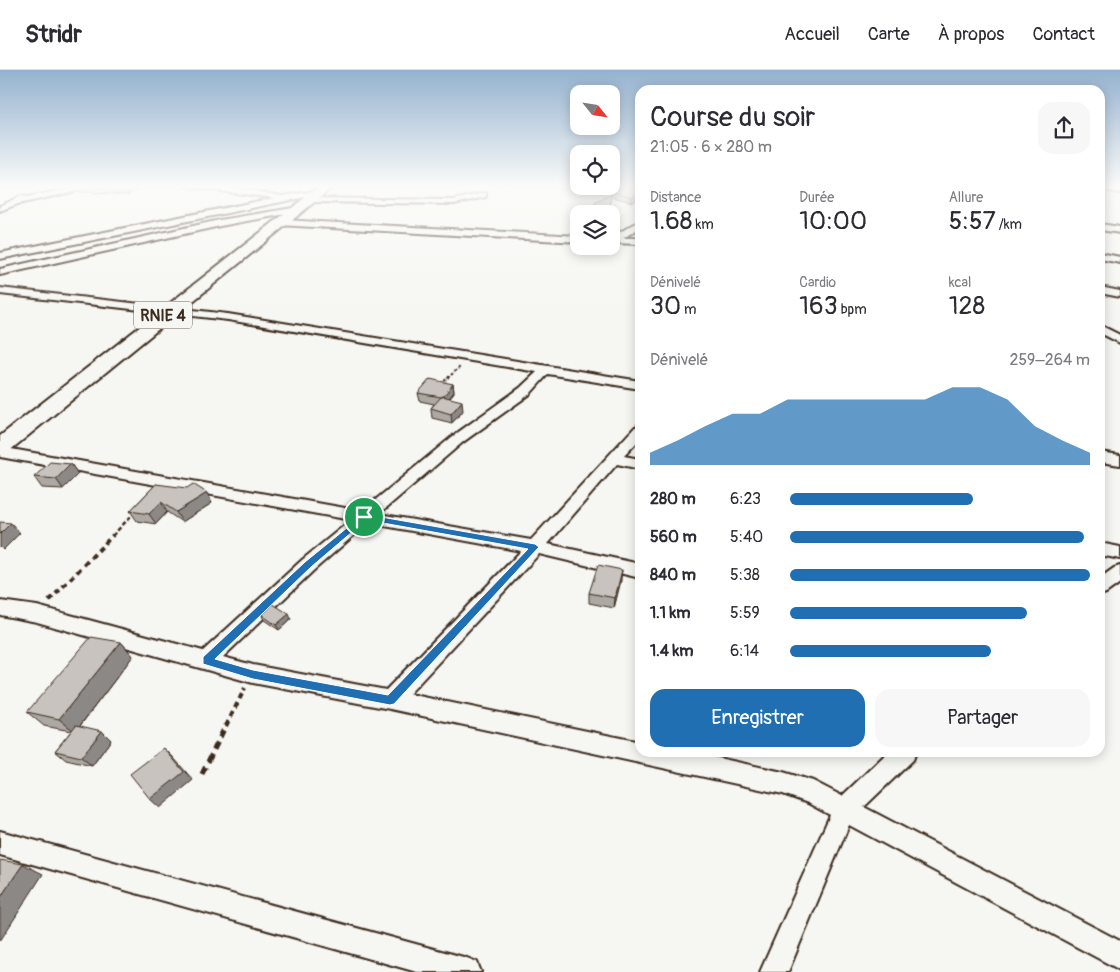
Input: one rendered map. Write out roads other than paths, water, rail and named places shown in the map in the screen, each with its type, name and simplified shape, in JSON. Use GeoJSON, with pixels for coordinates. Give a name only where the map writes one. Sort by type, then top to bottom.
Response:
{"type":"FeatureCollection","features":[{"type":"Feature","properties":{"kind":"main road","name":"RNIE 4"},"geometry":{"type":"LineString","coordinates":[[0,447],[169,310],[275,228]]}},
{"type":"Feature","properties":{"kind":"street"},"geometry":{"type":"LineString","coordinates":[[0,256],[130,228]]}},
{"type":"Feature","properties":{"kind":"street"},"geometry":{"type":"LineString","coordinates":[[0,272],[197,228]]}},
{"type":"Feature","properties":{"kind":"street"},"geometry":{"type":"LineString","coordinates":[[383,228],[570,238]]}},
{"type":"Feature","properties":{"kind":"street"},"geometry":{"type":"LineString","coordinates":[[620,235],[633,228]]}},
{"type":"Feature","properties":{"kind":"street"},"geometry":{"type":"LineString","coordinates":[[1107,228],[1120,230]]}},
{"type":"Feature","properties":{"kind":"street"},"geometry":{"type":"LineString","coordinates":[[620,240],[635,241]]}},
{"type":"Feature","properties":{"kind":"street"},"geometry":{"type":"LineString","coordinates":[[1105,257],[1120,260]]}},
{"type":"Feature","properties":{"kind":"street"},"geometry":{"type":"LineString","coordinates":[[0,291],[228,317],[470,358],[635,383]]}},
{"type":"Feature","properties":{"kind":"street"},"geometry":{"type":"LineString","coordinates":[[1105,291],[1120,294]]}},
{"type":"Feature","properties":{"kind":"street"},"geometry":{"type":"LineString","coordinates":[[1105,331],[1120,340]]}},
{"type":"Feature","properties":{"kind":"street"},"geometry":{"type":"LineString","coordinates":[[207,660],[308,564],[458,440],[525,391],[545,370]]}},
{"type":"Feature","properties":{"kind":"street"},"geometry":{"type":"LineString","coordinates":[[390,700],[535,547],[635,436]]}},
{"type":"Feature","properties":{"kind":"street"},"geometry":{"type":"LineString","coordinates":[[0,452],[535,547],[635,570]]}},
{"type":"Feature","properties":{"kind":"street"},"geometry":{"type":"LineString","coordinates":[[1105,458],[1120,460]]}},
{"type":"Feature","properties":{"kind":"street"},"geometry":{"type":"LineString","coordinates":[[614,459],[635,463]]}},
{"type":"Feature","properties":{"kind":"street"},"geometry":{"type":"LineString","coordinates":[[1105,550],[1120,553]]}},
{"type":"Feature","properties":{"kind":"street"},"geometry":{"type":"LineString","coordinates":[[1105,584],[1120,572]]}},
{"type":"Feature","properties":{"kind":"street"},"geometry":{"type":"LineString","coordinates":[[0,608],[37,614],[253,674],[390,700],[635,752]]}},
{"type":"Feature","properties":{"kind":"street"},"geometry":{"type":"LineString","coordinates":[[660,757],[783,783],[813,793],[1120,956]]}},
{"type":"Feature","properties":{"kind":"street"},"geometry":{"type":"LineString","coordinates":[[774,972],[844,810],[900,757]]}},
{"type":"Feature","properties":{"kind":"street"},"geometry":{"type":"LineString","coordinates":[[0,843],[467,972]]}}]}
